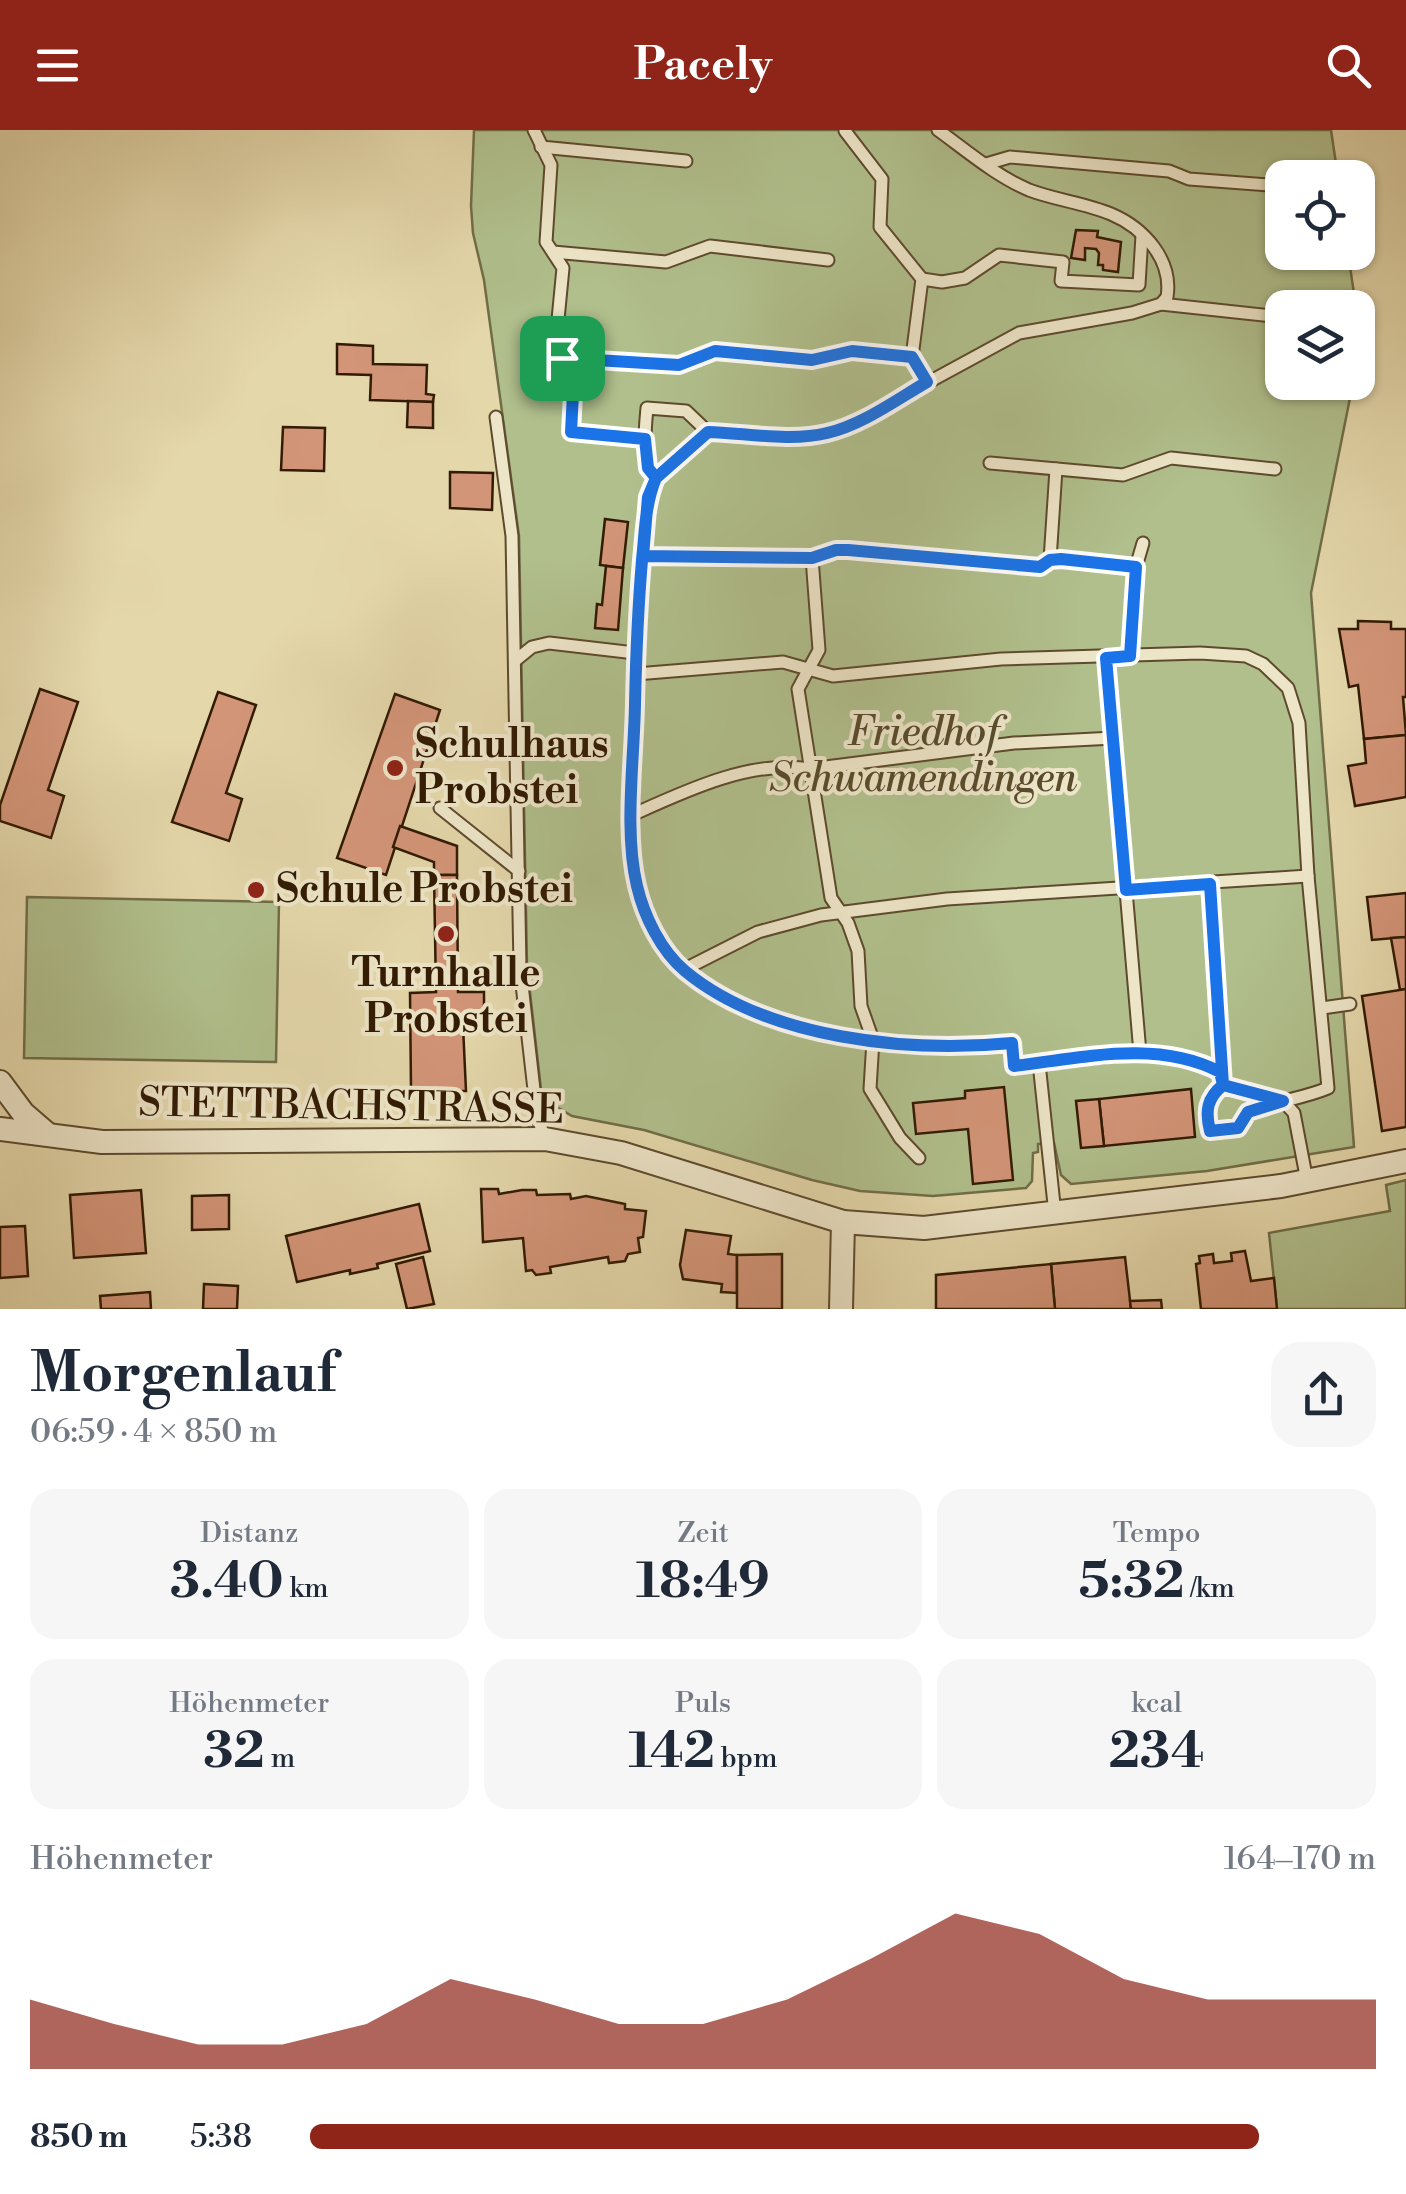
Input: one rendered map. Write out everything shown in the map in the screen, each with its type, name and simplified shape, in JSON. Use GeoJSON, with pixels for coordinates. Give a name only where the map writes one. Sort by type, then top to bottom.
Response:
{"type":"FeatureCollection","features":[{"type":"Feature","properties":{"kind":"street"},"geometry":{"type":"LineString","coordinates":[[0,1082],[23,1113],[45,1132]]}},
{"type":"Feature","properties":{"kind":"street","name":"STETTBACHSTRASSE"},"geometry":{"type":"LineString","coordinates":[[0,1129],[102,1142],[545,1139],[621,1154],[843,1222],[924,1228],[1307,1182],[1406,1160]]}},
{"type":"Feature","properties":{"kind":"street"},"geometry":{"type":"LineString","coordinates":[[841,1309],[843,1222]]}},
{"type":"Feature","properties":{"kind":"lane"},"geometry":{"type":"LineString","coordinates":[[534,130],[551,165],[546,242],[563,268],[556,340],[562,358],[574,374],[571,432],[645,439]]}},
{"type":"Feature","properties":{"kind":"lane"},"geometry":{"type":"LineString","coordinates":[[938,130],[1029,190],[1110,213],[1142,235],[1167,268],[1167,297],[1161,304]]}},
{"type":"Feature","properties":{"kind":"lane"},"geometry":{"type":"LineString","coordinates":[[845,131],[882,179],[880,226],[922,279],[942,282],[965,278],[999,255],[1063,262],[1061,282],[1139,285],[1142,235]]}},
{"type":"Feature","properties":{"kind":"lane"},"geometry":{"type":"LineString","coordinates":[[540,147],[686,161]]}},
{"type":"Feature","properties":{"kind":"lane"},"geometry":{"type":"LineString","coordinates":[[986,164],[1010,157],[1168,171],[1189,179],[1265,185]]}},
{"type":"Feature","properties":{"kind":"lane"},"geometry":{"type":"LineString","coordinates":[[553,252],[666,262],[710,246],[828,260]]}},
{"type":"Feature","properties":{"kind":"lane"},"geometry":{"type":"LineString","coordinates":[[922,279],[912,357],[927,382]]}},
{"type":"Feature","properties":{"kind":"lane"},"geometry":{"type":"LineString","coordinates":[[656,478],[648,468],[647,408],[686,411],[708,432],[826,434],[848,426],[1019,333],[1161,304],[1265,316]]}},
{"type":"Feature","properties":{"kind":"lane"},"geometry":{"type":"LineString","coordinates":[[562,358],[679,365],[715,351],[812,360],[852,351],[912,357]]}},
{"type":"Feature","properties":{"kind":"lane"},"geometry":{"type":"LineString","coordinates":[[496,417],[512,536],[520,967],[537,1116],[545,1139]]}},
{"type":"Feature","properties":{"kind":"lane"},"geometry":{"type":"LineString","coordinates":[[708,432],[656,478],[648,497],[635,653],[632,866],[652,926],[683,970],[726,999],[768,1016],[873,1040],[913,1045],[1012,1043],[1014,1066],[1140,1053],[1178,1056],[1222,1079],[1283,1101],[1294,1113],[1307,1182]]}},
{"type":"Feature","properties":{"kind":"lane"},"geometry":{"type":"LineString","coordinates":[[990,463],[1123,474],[1171,458],[1275,469]]}},
{"type":"Feature","properties":{"kind":"lane"},"geometry":{"type":"LineString","coordinates":[[1050,560],[1056,469]]}},
{"type":"Feature","properties":{"kind":"lane"},"geometry":{"type":"LineString","coordinates":[[1130,656],[1136,567],[1143,543]]}},
{"type":"Feature","properties":{"kind":"lane"},"geometry":{"type":"LineString","coordinates":[[643,556],[812,558],[848,550],[1040,567],[1050,560],[1136,567]]}},
{"type":"Feature","properties":{"kind":"lane"},"geometry":{"type":"LineString","coordinates":[[812,558],[819,650],[798,689],[831,898],[848,924],[858,951],[861,1006],[873,1040],[870,1089],[900,1138],[918,1158]]}},
{"type":"Feature","properties":{"kind":"lane"},"geometry":{"type":"LineString","coordinates":[[516,660],[532,647],[548,643],[635,653]]}},
{"type":"Feature","properties":{"kind":"lane"},"geometry":{"type":"LineString","coordinates":[[636,674],[782,662],[833,676],[1001,659],[1224,654],[1246,656],[1276,674],[1288,688],[1299,723],[1308,876],[1328,1088],[1301,1100],[1248,1112],[1238,1128],[1210,1131],[1206,1108],[1222,1079],[1210,884]]}},
{"type":"Feature","properties":{"kind":"lane"},"geometry":{"type":"LineString","coordinates":[[1106,658],[1140,1053]]}},
{"type":"Feature","properties":{"kind":"lane"},"geometry":{"type":"LineString","coordinates":[[632,815],[695,788],[785,765],[810,770],[1014,743],[1114,738]]}},
{"type":"Feature","properties":{"kind":"lane"},"geometry":{"type":"LineString","coordinates":[[440,808],[519,871]]}},
{"type":"Feature","properties":{"kind":"lane"},"geometry":{"type":"LineString","coordinates":[[683,970],[758,932],[839,912],[947,900],[1308,876]]}},
{"type":"Feature","properties":{"kind":"lane"},"geometry":{"type":"LineString","coordinates":[[1322,1008],[1350,1004]]}},
{"type":"Feature","properties":{"kind":"lane"},"geometry":{"type":"LineString","coordinates":[[1039,1064],[1056,1214]]}},
{"type":"Feature","properties":{"kind":"green space","name":"Friedhof Schwamendingen"},"geometry":{"type":"Polygon","coordinates":[[[474,130],[1331,130],[1335,160],[1265,160],[1265,270],[1351,270],[1353,290],[1265,290],[1265,400],[1350,400],[1311,593],[1354,1147],[1207,1171],[1071,1184],[1061,1175],[1054,1143],[1038,1144],[1038,1152],[1033,1153],[1032,1181],[1026,1188],[933,1196],[860,1191],[812,1180],[644,1130],[572,1116],[542,1098],[527,966],[519,536],[471,206],[474,130]]]}},
{"type":"Feature","properties":{"kind":"green space"},"geometry":{"type":"Polygon","coordinates":[[[27,897],[279,902],[276,1062],[24,1058],[27,897]]]}},
{"type":"Feature","properties":{"kind":"green space"},"geometry":{"type":"Polygon","coordinates":[[[1406,1180],[1406,1309],[1277,1309],[1269,1233],[1390,1211],[1386,1185],[1406,1180]]]}},
{"type":"Feature","properties":{"kind":"building"},"geometry":{"type":"Polygon","coordinates":[[[1076,230],[1098,231],[1097,237],[1121,242],[1118,272],[1103,270],[1103,265],[1098,265],[1096,249],[1085,248],[1085,260],[1071,258],[1076,230]]]}},
{"type":"Feature","properties":{"kind":"building"},"geometry":{"type":"Polygon","coordinates":[[[337,344],[373,346],[373,364],[427,365],[426,394],[434,395],[433,402],[370,400],[371,375],[337,374],[337,344]]]}},
{"type":"Feature","properties":{"kind":"building"},"geometry":{"type":"Polygon","coordinates":[[[408,401],[433,402],[433,428],[407,427],[408,401]]]}},
{"type":"Feature","properties":{"kind":"building"},"geometry":{"type":"Polygon","coordinates":[[[283,427],[325,428],[324,471],[281,470],[283,427]]]}},
{"type":"Feature","properties":{"kind":"building"},"geometry":{"type":"Polygon","coordinates":[[[450,472],[493,473],[492,510],[450,508],[450,472]]]}},
{"type":"Feature","properties":{"kind":"building"},"geometry":{"type":"Polygon","coordinates":[[[605,519],[628,522],[623,568],[600,565],[605,519]]]}},
{"type":"Feature","properties":{"kind":"building"},"geometry":{"type":"Polygon","coordinates":[[[606,566],[623,568],[618,630],[595,628],[606,566]]]}},
{"type":"Feature","properties":{"kind":"building"},"geometry":{"type":"Polygon","coordinates":[[[1358,621],[1391,622],[1391,629],[1406,629],[1406,735],[1364,739],[1358,685],[1349,687],[1339,629],[1358,629],[1358,621]]]}},
{"type":"Feature","properties":{"kind":"building"},"geometry":{"type":"Polygon","coordinates":[[[40,689],[78,702],[48,790],[64,796],[51,838],[0,821],[0,805],[40,689]]]}},
{"type":"Feature","properties":{"kind":"building"},"geometry":{"type":"Polygon","coordinates":[[[218,692],[256,705],[226,793],[242,799],[229,841],[172,822],[218,692]]]}},
{"type":"Feature","properties":{"kind":"building","name":"Schulhaus Probstei"},"geometry":{"type":"Polygon","coordinates":[[[395,694],[440,710],[386,875],[337,858],[395,694]]]}},
{"type":"Feature","properties":{"kind":"building"},"geometry":{"type":"Polygon","coordinates":[[[1406,735],[1406,797],[1355,806],[1348,766],[1366,763],[1364,739],[1406,735]]]}},
{"type":"Feature","properties":{"kind":"building"},"geometry":{"type":"Polygon","coordinates":[[[400,826],[457,846],[457,875],[434,875],[434,862],[393,847],[400,826]]]}},
{"type":"Feature","properties":{"kind":"building","name":"Turnhalle Probstei"},"geometry":{"type":"Polygon","coordinates":[[[434,875],[457,875],[458,992],[484,992],[484,1026],[463,1026],[466,1091],[411,1089],[410,993],[436,992],[434,875]]]}},
{"type":"Feature","properties":{"kind":"building"},"geometry":{"type":"Polygon","coordinates":[[[1406,893],[1406,937],[1372,940],[1367,897],[1406,893]]]}},
{"type":"Feature","properties":{"kind":"building"},"geometry":{"type":"Polygon","coordinates":[[[1406,937],[1406,989],[1400,990],[1391,938],[1406,937]]]}},
{"type":"Feature","properties":{"kind":"building"},"geometry":{"type":"Polygon","coordinates":[[[1406,989],[1406,1127],[1382,1131],[1362,996],[1406,989]]]}},
{"type":"Feature","properties":{"kind":"building"},"geometry":{"type":"Polygon","coordinates":[[[1004,1087],[1013,1180],[973,1184],[968,1129],[916,1134],[913,1103],[965,1098],[965,1091],[1004,1087]]]}},
{"type":"Feature","properties":{"kind":"building"},"geometry":{"type":"Polygon","coordinates":[[[1191,1089],[1195,1137],[1104,1146],[1099,1099],[1191,1089]]]}},
{"type":"Feature","properties":{"kind":"building"},"geometry":{"type":"Polygon","coordinates":[[[1099,1099],[1104,1146],[1081,1148],[1076,1101],[1099,1099]]]}},
{"type":"Feature","properties":{"kind":"building"},"geometry":{"type":"Polygon","coordinates":[[[481,1189],[498,1189],[499,1194],[536,1190],[537,1195],[570,1194],[571,1199],[586,1196],[625,1204],[625,1209],[646,1211],[643,1237],[638,1238],[640,1252],[628,1254],[625,1261],[609,1263],[608,1257],[550,1267],[551,1273],[536,1275],[532,1270],[526,1271],[523,1238],[483,1242],[481,1189]]]}},
{"type":"Feature","properties":{"kind":"building"},"geometry":{"type":"Polygon","coordinates":[[[141,1190],[146,1253],[74,1258],[70,1195],[141,1190]]]}},
{"type":"Feature","properties":{"kind":"building"},"geometry":{"type":"Polygon","coordinates":[[[229,1195],[229,1229],[192,1230],[192,1196],[229,1195]]]}},
{"type":"Feature","properties":{"kind":"building"},"geometry":{"type":"Polygon","coordinates":[[[419,1204],[430,1251],[377,1264],[378,1268],[297,1282],[286,1236],[419,1204]]]}},
{"type":"Feature","properties":{"kind":"building"},"geometry":{"type":"Polygon","coordinates":[[[25,1226],[28,1276],[0,1278],[0,1227],[25,1226]]]}},
{"type":"Feature","properties":{"kind":"building"},"geometry":{"type":"Polygon","coordinates":[[[686,1230],[731,1236],[728,1254],[737,1255],[737,1293],[721,1292],[722,1284],[683,1279],[680,1265],[686,1230]]]}},
{"type":"Feature","properties":{"kind":"building"},"geometry":{"type":"Polygon","coordinates":[[[1245,1251],[1251,1281],[1274,1278],[1277,1309],[1201,1309],[1196,1264],[1200,1263],[1199,1256],[1213,1254],[1214,1263],[1232,1261],[1231,1253],[1245,1251]]]}},
{"type":"Feature","properties":{"kind":"building"},"geometry":{"type":"Polygon","coordinates":[[[782,1254],[782,1309],[737,1309],[737,1255],[782,1254]]]}},
{"type":"Feature","properties":{"kind":"building"},"geometry":{"type":"Polygon","coordinates":[[[423,1257],[434,1304],[407,1309],[396,1264],[423,1257]]]}},
{"type":"Feature","properties":{"kind":"building"},"geometry":{"type":"Polygon","coordinates":[[[1125,1257],[1131,1309],[1055,1309],[1051,1264],[1125,1257]]]}},
{"type":"Feature","properties":{"kind":"building"},"geometry":{"type":"Polygon","coordinates":[[[1051,1264],[1055,1309],[936,1309],[936,1275],[1051,1264]]]}},
{"type":"Feature","properties":{"kind":"building"},"geometry":{"type":"Polygon","coordinates":[[[204,1284],[238,1286],[237,1309],[203,1309],[204,1284]]]}},
{"type":"Feature","properties":{"kind":"building"},"geometry":{"type":"Polygon","coordinates":[[[150,1292],[151,1309],[101,1309],[100,1296],[150,1292]]]}},
{"type":"Feature","properties":{"kind":"building"},"geometry":{"type":"Polygon","coordinates":[[[1161,1300],[1162,1309],[1131,1309],[1130,1301],[1161,1300]]]}},
{"type":"Feature","properties":{"kind":"place","name":"Schulhaus Probstei"},"geometry":{"type":"Point","coordinates":[395,768]}},
{"type":"Feature","properties":{"kind":"place","name":"Schule Probstei"},"geometry":{"type":"Point","coordinates":[256,890]}},
{"type":"Feature","properties":{"kind":"place","name":"Turnhalle Probstei"},"geometry":{"type":"Point","coordinates":[446,934]}},
{"type":"Feature","properties":{"kind":"route"},"geometry":{"type":"LineString","coordinates":[[562,358],[574,374],[571,432],[645,439],[648,468],[656,478],[648,497],[643,556],[635,653],[632,866],[652,926],[683,970],[726,999],[824,1032],[913,1045],[1012,1043],[1014,1066],[1140,1053],[1178,1056],[1220,1072],[1223,1085],[1283,1101],[1248,1112],[1238,1128],[1210,1131],[1206,1108],[1223,1085],[1210,884],[1126,890],[1106,658],[1130,656],[1136,567],[1061,559],[1040,567],[848,550],[812,558],[643,556],[648,497],[656,478],[708,432],[826,434],[927,382],[912,357],[852,351],[812,360],[715,351],[679,365],[562,358]]}}]}
